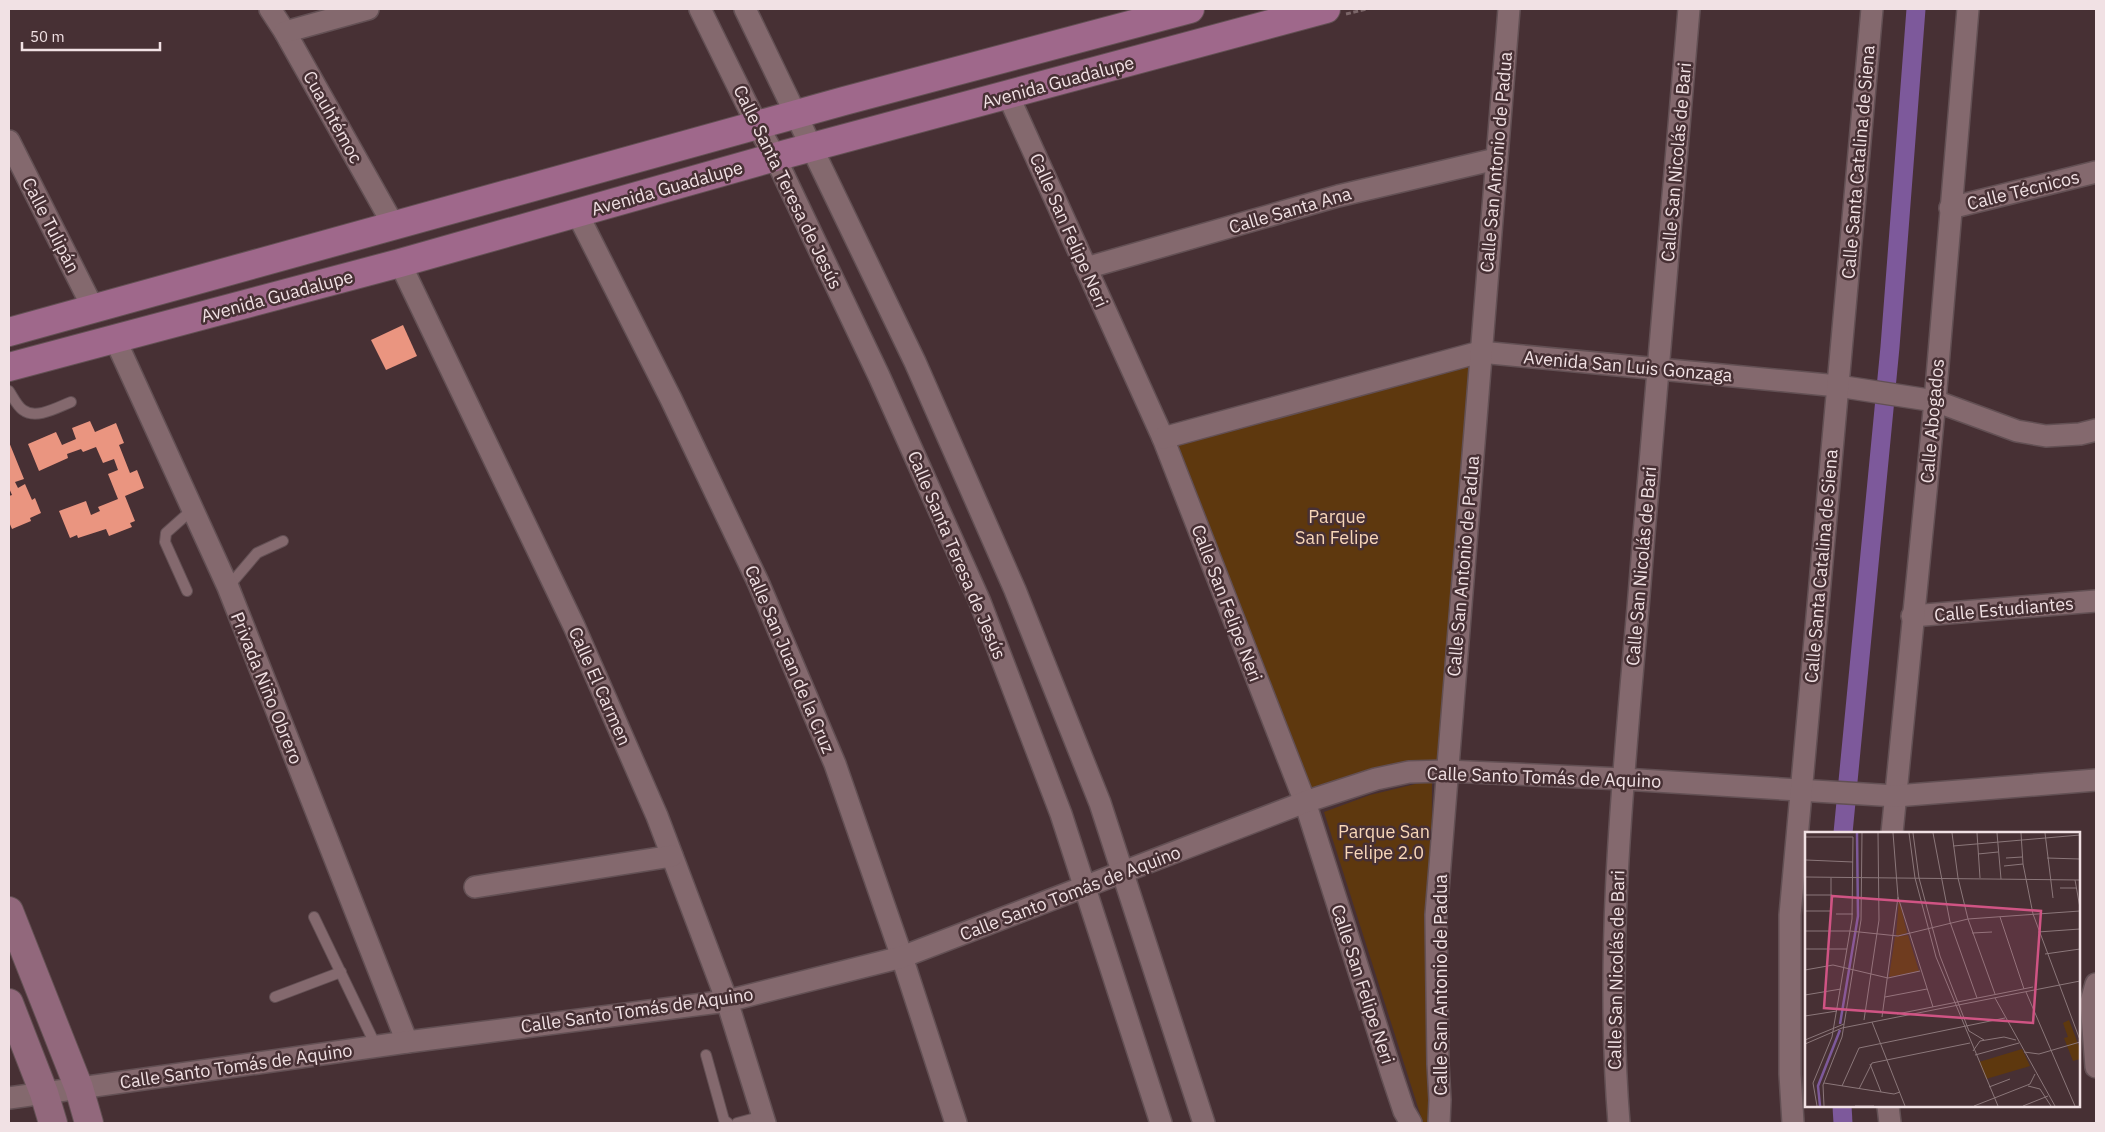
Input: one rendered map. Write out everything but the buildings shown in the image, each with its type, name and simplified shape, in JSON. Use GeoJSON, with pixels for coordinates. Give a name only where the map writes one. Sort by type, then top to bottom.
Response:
{"type":"FeatureCollection","features":[{"type":"Feature","properties":{"kind":"main road","name":"Avenida Guadalupe"},"geometry":{"type":"LineString","coordinates":[[9,332],[797,114],[1190,9]]}},
{"type":"Feature","properties":{"kind":"main road","name":"Avenida Guadalupe"},"geometry":{"type":"LineString","coordinates":[[9,367],[400,263],[775,157],[1326,9]]}},
{"type":"Feature","properties":{"kind":"main road"},"geometry":{"type":"LineString","coordinates":[[10,916],[79,1088],[89,1123]]}},
{"type":"Feature","properties":{"kind":"main road"},"geometry":{"type":"LineString","coordinates":[[9,1003],[44,1093],[53,1123]]}},
{"type":"Feature","properties":{"kind":"street","name":"Cuauhtémoc"},"geometry":{"type":"LineString","coordinates":[[270,9],[285,32],[394,226]]}},
{"type":"Feature","properties":{"kind":"street"},"geometry":{"type":"LineString","coordinates":[[285,32],[368,9]]}},
{"type":"Feature","properties":{"kind":"street","name":"Calle Santa Teresa de Jesús"},"geometry":{"type":"LineString","coordinates":[[700,9],[757,126],[775,157],[879,376],[980,602],[1061,814],[1161,1123]]}},
{"type":"Feature","properties":{"kind":"street"},"geometry":{"type":"LineString","coordinates":[[745,9],[915,362],[1015,590],[1100,803],[1204,1123]]}},
{"type":"Feature","properties":{"kind":"street","name":"Calle San Antonio de Padua"},"geometry":{"type":"LineString","coordinates":[[1439,1123],[1436,915],[1509,9]]}},
{"type":"Feature","properties":{"kind":"street","name":"Calle San Nicolás de Bari"},"geometry":{"type":"LineString","coordinates":[[1619,1123],[1613,1058],[1614,920],[1623,779],[1689,9]]}},
{"type":"Feature","properties":{"kind":"street","name":"Calle Santa Catalina de Siena"},"geometry":{"type":"LineString","coordinates":[[1793,1123],[1790,1074],[1790,915],[1872,9]]}},
{"type":"Feature","properties":{"kind":"street","name":"Calle Abogados"},"geometry":{"type":"LineString","coordinates":[[1892,832],[1887,796],[1912,616],[1935,401],[1968,9]]}},
{"type":"Feature","properties":{"kind":"street","name":"Calle San Felipe Neri"},"geometry":{"type":"LineString","coordinates":[[1008,95],[1162,438],[1305,802],[1392,1075],[1404,1111],[1411,1123]]}},
{"type":"Feature","properties":{"kind":"street","name":"Calle Tulipán"},"geometry":{"type":"LineString","coordinates":[[9,141],[93,308]]}},
{"type":"Feature","properties":{"kind":"street","name":"Calle Santa Ana"},"geometry":{"type":"LineString","coordinates":[[1086,268],[1338,196],[1496,159]]}},
{"type":"Feature","properties":{"kind":"street","name":"Calle Técnicos"},"geometry":{"type":"LineString","coordinates":[[1950,208],[2096,172]]}},
{"type":"Feature","properties":{"kind":"street","name":"Calle San Juan de la Cruz"},"geometry":{"type":"LineString","coordinates":[[578,213],[671,399],[758,582],[835,764],[902,957],[956,1123]]}},
{"type":"Feature","properties":{"kind":"street","name":"Calle El Carmen"},"geometry":{"type":"LineString","coordinates":[[400,263],[574,626],[657,816],[727,1001],[764,1120]]}},
{"type":"Feature","properties":{"kind":"street","name":"Privada Niño Obrero"},"geometry":{"type":"LineString","coordinates":[[115,339],[228,587],[407,1042]]}},
{"type":"Feature","properties":{"kind":"street","name":"Avenida San Luis Gonzaga"},"geometry":{"type":"LineString","coordinates":[[1162,438],[1480,352],[1838,386],[1908,396],[1935,401],[2017,431],[2046,436],[2080,434],[2096,430]]}},
{"type":"Feature","properties":{"kind":"street","name":"Calle Estudiantes"},"geometry":{"type":"LineString","coordinates":[[1912,616],[2096,602]]}},
{"type":"Feature","properties":{"kind":"street","name":"Calle Santo Tomás de Aquino"},"geometry":{"type":"LineString","coordinates":[[9,1098],[376,1046],[727,1001],[902,957],[1305,802],[1376,779],[1409,772],[1447,771],[1623,779],[1887,796],[2096,780]]}},
{"type":"Feature","properties":{"kind":"street"},"geometry":{"type":"LineString","coordinates":[[475,887],[672,856]]}},
{"type":"Feature","properties":{"kind":"street"},"geometry":{"type":"LineString","coordinates":[[2096,984],[2090,1002],[2096,1067]]}},
{"type":"Feature","properties":{"kind":"street"},"geometry":{"type":"LineString","coordinates":[[1888,1107],[1890,1123]]}},
{"type":"Feature","properties":{"kind":"lane"},"geometry":{"type":"LineString","coordinates":[[9,391],[21,410],[29,414],[40,413],[72,402]]}},
{"type":"Feature","properties":{"kind":"lane"},"geometry":{"type":"LineString","coordinates":[[186,591],[165,542],[166,533],[193,509]]}},
{"type":"Feature","properties":{"kind":"lane"},"geometry":{"type":"LineString","coordinates":[[228,587],[257,553],[283,541]]}},
{"type":"Feature","properties":{"kind":"lane"},"geometry":{"type":"LineString","coordinates":[[314,917],[376,1046]]}},
{"type":"Feature","properties":{"kind":"lane"},"geometry":{"type":"LineString","coordinates":[[275,997],[341,972]]}},
{"type":"Feature","properties":{"kind":"lane"},"geometry":{"type":"LineString","coordinates":[[706,1056],[724,1120],[728,1123]]}},
{"type":"Feature","properties":{"kind":"lane"},"geometry":{"type":"LineString","coordinates":[[738,1123],[764,1120]]}},
{"type":"Feature","properties":{"kind":"green space","name":"Parque San Felipe"},"geometry":{"type":"Polygon","coordinates":[[[1478,356],[1439,768],[1308,795],[1172,442],[1478,356]]]}},
{"type":"Feature","properties":{"kind":"green space","name":"Parque San Felipe 2.0"},"geometry":{"type":"Polygon","coordinates":[[[1432,780],[1430,1123],[1423,1123],[1324,812],[1370,795],[1432,780]]]}},
{"type":"Feature","properties":{"kind":"waterway"},"geometry":{"type":"LineString","coordinates":[[1843,832],[1890,347],[1916,9]]}},
{"type":"Feature","properties":{"kind":"waterway"},"geometry":{"type":"LineString","coordinates":[[1842,1107],[1843,1123]]}}]}
